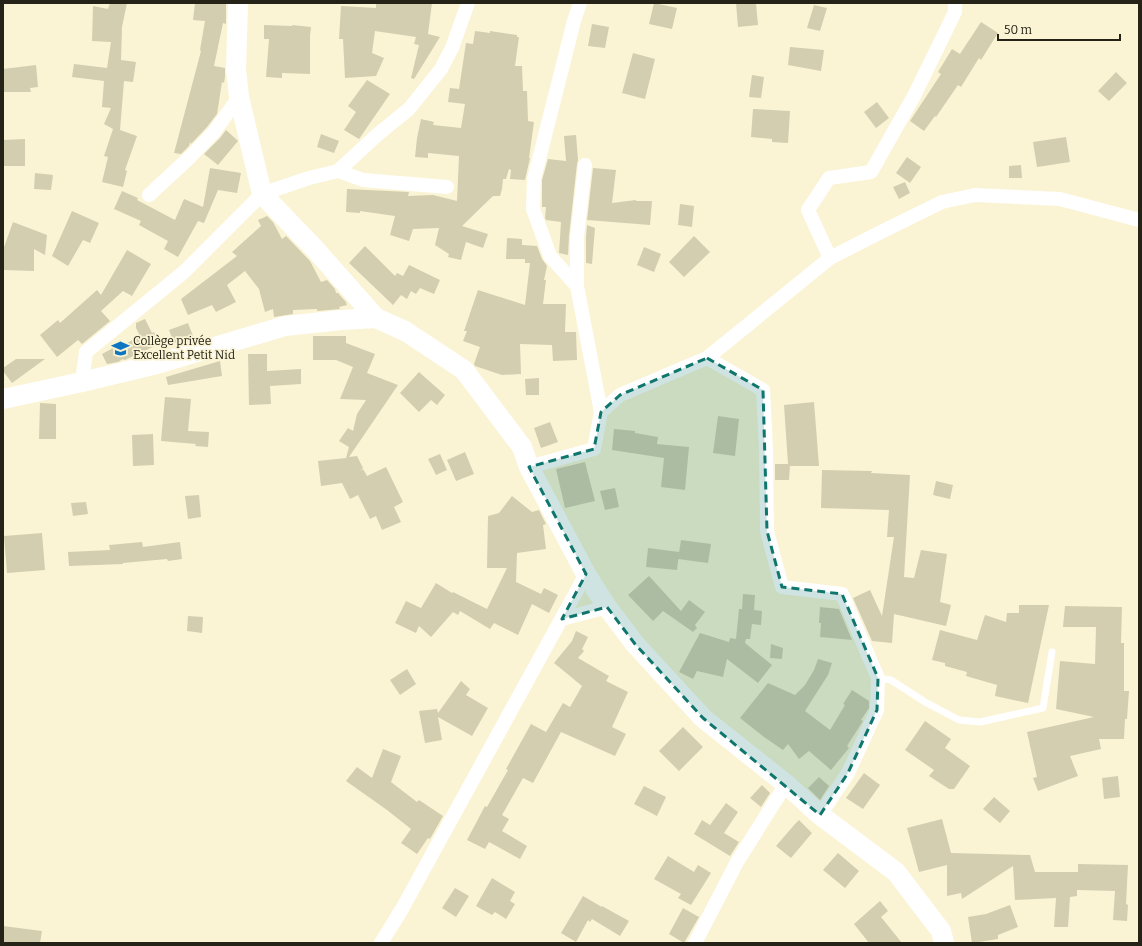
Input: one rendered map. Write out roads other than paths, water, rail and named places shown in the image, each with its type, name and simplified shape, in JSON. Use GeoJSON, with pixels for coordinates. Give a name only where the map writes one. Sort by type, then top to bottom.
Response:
{"type":"FeatureCollection","features":[{"type":"Feature","properties":{"kind":"street"},"geometry":{"type":"LineString","coordinates":[[238,3],[236,69],[239,97],[262,194],[316,249],[376,318],[405,331],[464,370],[522,447],[529,467],[586,574],[607,607],[635,644],[703,718],[786,784],[820,815],[896,872],[941,931],[944,943]]}},
{"type":"Feature","properties":{"kind":"street"},"geometry":{"type":"LineString","coordinates":[[82,382],[86,352],[184,272],[262,194],[309,178],[338,171],[377,135],[409,109],[441,69],[452,48],[468,3]]}},
{"type":"Feature","properties":{"kind":"street"},"geometry":{"type":"LineString","coordinates":[[577,286],[550,256],[533,209],[534,179],[574,21],[580,3]]}},
{"type":"Feature","properties":{"kind":"street"},"geometry":{"type":"LineString","coordinates":[[830,258],[808,210],[829,178],[871,172],[914,96],[954,12],[955,3]]}},
{"type":"Feature","properties":{"kind":"street"},"geometry":{"type":"LineString","coordinates":[[149,195],[189,158],[214,132],[239,97]]}},
{"type":"Feature","properties":{"kind":"street"},"geometry":{"type":"LineString","coordinates":[[529,467],[594,448],[602,412],[577,286],[578,237],[585,165]]}},
{"type":"Feature","properties":{"kind":"street"},"geometry":{"type":"LineString","coordinates":[[338,171],[364,180],[447,187]]}},
{"type":"Feature","properties":{"kind":"street"},"geometry":{"type":"LineString","coordinates":[[602,412],[620,395],[707,358],[830,258],[942,202],[975,195],[1060,198],[1139,220]]}},
{"type":"Feature","properties":{"kind":"street"},"geometry":{"type":"LineString","coordinates":[[3,399],[157,364],[285,326],[376,318]]}},
{"type":"Feature","properties":{"kind":"street"},"geometry":{"type":"LineString","coordinates":[[707,358],[763,390],[766,448],[767,532],[782,587],[842,594],[878,678],[877,710],[848,773],[820,815]]}},
{"type":"Feature","properties":{"kind":"street"},"geometry":{"type":"LineString","coordinates":[[381,943],[402,909],[586,574]]}},
{"type":"Feature","properties":{"kind":"street"},"geometry":{"type":"LineString","coordinates":[[562,619],[607,607]]}},
{"type":"Feature","properties":{"kind":"street"},"geometry":{"type":"LineString","coordinates":[[695,943],[737,862],[786,784]]}},
{"type":"Feature","properties":{"kind":"lane"},"geometry":{"type":"LineString","coordinates":[[878,678],[891,680],[925,702],[959,720],[980,722],[1043,708],[1052,652]]}},
{"type":"Feature","properties":{"kind":"place","name":"Collège privée Excellent Petit Nid"},"geometry":{"type":"Point","coordinates":[120,348]}}]}
